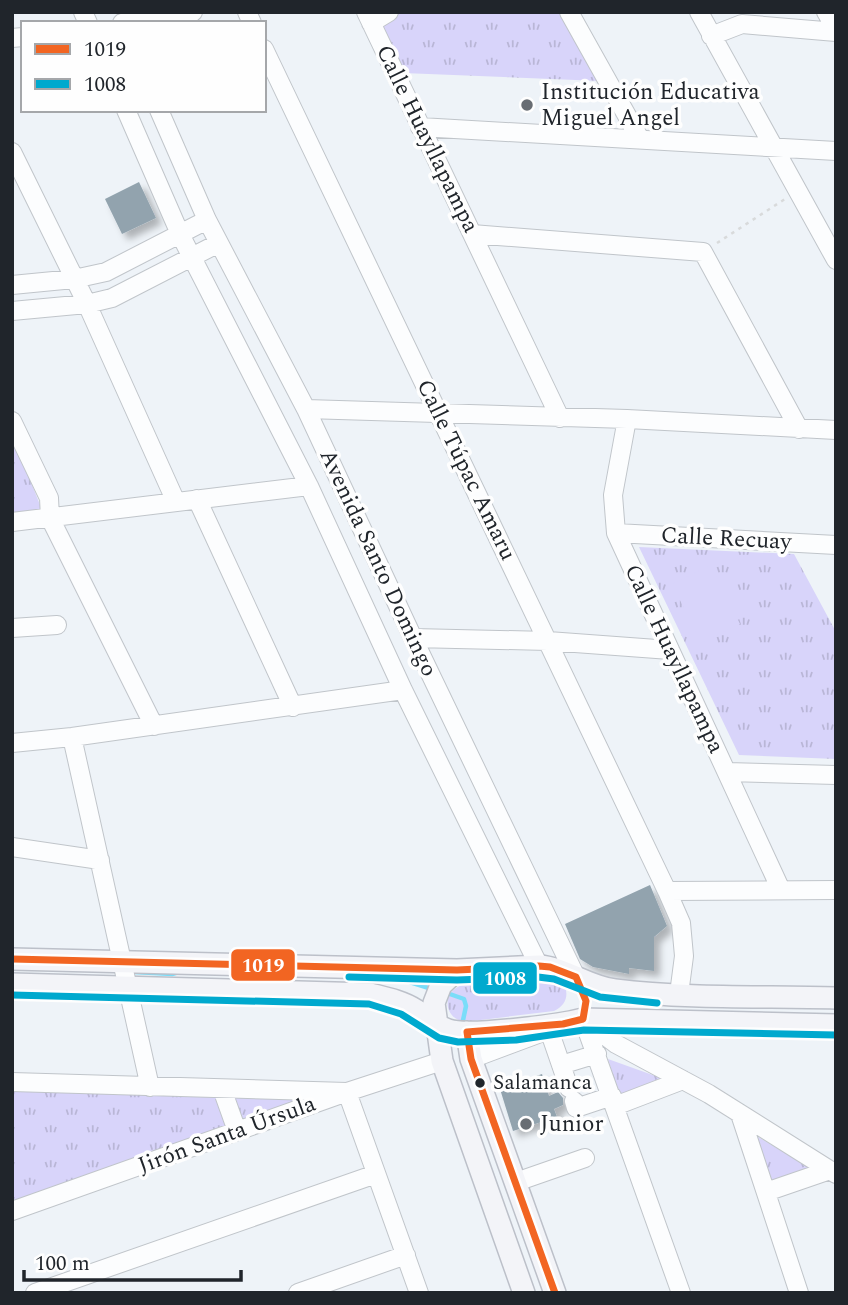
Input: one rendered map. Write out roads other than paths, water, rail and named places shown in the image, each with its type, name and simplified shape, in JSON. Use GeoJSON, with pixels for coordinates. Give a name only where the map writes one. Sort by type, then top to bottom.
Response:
{"type":"FeatureCollection","features":[{"type":"Feature","properties":{"kind":"main road"},"geometry":{"type":"LineString","coordinates":[[12,960],[387,967],[457,971],[539,966],[550,967],[615,990],[836,998]]}},
{"type":"Feature","properties":{"kind":"main road"},"geometry":{"type":"LineString","coordinates":[[457,971],[441,985],[435,996],[434,1011],[442,1061],[524,1293]]}},
{"type":"Feature","properties":{"kind":"main road","name":"Avenida Santo Domingo"},"geometry":{"type":"LineString","coordinates":[[565,1024],[586,1001],[576,977]]}},
{"type":"Feature","properties":{"kind":"main road"},"geometry":{"type":"LineString","coordinates":[[12,984],[370,994],[413,1008],[455,1032],[565,1024],[836,1025]]}},
{"type":"Feature","properties":{"kind":"main road"},"geometry":{"type":"LineString","coordinates":[[467,1032],[471,1059],[555,1293]]}},
{"type":"Feature","properties":{"kind":"street"},"geometry":{"type":"LineString","coordinates":[[135,21],[193,12]]}},
{"type":"Feature","properties":{"kind":"street"},"geometry":{"type":"LineString","coordinates":[[369,18],[389,12]]}},
{"type":"Feature","properties":{"kind":"street"},"geometry":{"type":"LineString","coordinates":[[569,12],[640,139]]}},
{"type":"Feature","properties":{"kind":"street"},"geometry":{"type":"LineString","coordinates":[[699,12],[771,147],[836,260]]}},
{"type":"Feature","properties":{"kind":"street"},"geometry":{"type":"LineString","coordinates":[[826,12],[836,31]]}},
{"type":"Feature","properties":{"kind":"street","name":"Calle Huayllapampa"},"geometry":{"type":"LineString","coordinates":[[369,18],[560,418]]}},
{"type":"Feature","properties":{"kind":"street"},"geometry":{"type":"LineString","coordinates":[[711,36],[742,24],[836,31]]}},
{"type":"Feature","properties":{"kind":"street","name":"Calle Túpac Amaru"},"geometry":{"type":"LineString","coordinates":[[266,53],[667,891],[681,923],[684,956],[680,994]]}},
{"type":"Feature","properties":{"kind":"street","name":"Avenida Santo Domingo"},"geometry":{"type":"LineString","coordinates":[[127,112],[180,234],[309,486],[403,690],[539,966]]}},
{"type":"Feature","properties":{"kind":"street","name":"Avenida Santo Domingo"},"geometry":{"type":"LineString","coordinates":[[160,112],[207,220],[306,408],[576,977]]}},
{"type":"Feature","properties":{"kind":"street"},"geometry":{"type":"LineString","coordinates":[[420,127],[836,152]]}},
{"type":"Feature","properties":{"kind":"street"},"geometry":{"type":"LineString","coordinates":[[14,157],[88,304],[176,502]]}},
{"type":"Feature","properties":{"kind":"street"},"geometry":{"type":"LineString","coordinates":[[12,285],[74,279],[106,272],[207,220]]}},
{"type":"Feature","properties":{"kind":"street"},"geometry":{"type":"LineString","coordinates":[[472,234],[703,252],[799,429]]}},
{"type":"Feature","properties":{"kind":"street"},"geometry":{"type":"LineString","coordinates":[[12,312],[88,304],[112,298],[219,243]]}},
{"type":"Feature","properties":{"kind":"street"},"geometry":{"type":"LineString","coordinates":[[306,408],[627,419],[836,430]]}},
{"type":"Feature","properties":{"kind":"street","name":"Calle Huayllapampa"},"geometry":{"type":"LineString","coordinates":[[627,419],[612,495],[616,533],[781,890]]}},
{"type":"Feature","properties":{"kind":"street"},"geometry":{"type":"LineString","coordinates":[[13,425],[49,498],[50,518],[154,726]]}},
{"type":"Feature","properties":{"kind":"street"},"geometry":{"type":"LineString","coordinates":[[12,522],[309,486]]}},
{"type":"Feature","properties":{"kind":"street"},"geometry":{"type":"LineString","coordinates":[[197,499],[293,707]]}},
{"type":"Feature","properties":{"kind":"street","name":"Calle Recuay"},"geometry":{"type":"LineString","coordinates":[[616,533],[836,545]]}},
{"type":"Feature","properties":{"kind":"street"},"geometry":{"type":"LineString","coordinates":[[12,628],[57,625]]}},
{"type":"Feature","properties":{"kind":"street"},"geometry":{"type":"LineString","coordinates":[[413,638],[548,641],[670,649]]}},
{"type":"Feature","properties":{"kind":"street"},"geometry":{"type":"LineString","coordinates":[[12,743],[154,726],[403,690]]}},
{"type":"Feature","properties":{"kind":"street"},"geometry":{"type":"LineString","coordinates":[[72,737],[150,1087]]}},
{"type":"Feature","properties":{"kind":"street"},"geometry":{"type":"LineString","coordinates":[[727,772],[836,775]]}},
{"type":"Feature","properties":{"kind":"street"},"geometry":{"type":"LineString","coordinates":[[12,847],[100,860]]}},
{"type":"Feature","properties":{"kind":"street"},"geometry":{"type":"LineString","coordinates":[[667,891],[836,890]]}},
{"type":"Feature","properties":{"kind":"street"},"geometry":{"type":"LineString","coordinates":[[565,1024],[597,1054],[681,1293]]}},
{"type":"Feature","properties":{"kind":"street"},"geometry":{"type":"LineString","coordinates":[[565,1024],[561,1065],[576,1108],[614,1101],[683,1080]]}},
{"type":"Feature","properties":{"kind":"street"},"geometry":{"type":"LineString","coordinates":[[471,1059],[565,1024],[616,1044],[683,1080],[833,1172]]}},
{"type":"Feature","properties":{"kind":"street"},"geometry":{"type":"LineString","coordinates":[[561,1065],[597,1054]]}},
{"type":"Feature","properties":{"kind":"street","name":"Jirón Santa Úrsula"},"geometry":{"type":"LineString","coordinates":[[12,1211],[442,1061]]}},
{"type":"Feature","properties":{"kind":"street"},"geometry":{"type":"LineString","coordinates":[[12,1082],[347,1092],[419,1293]]}},
{"type":"Feature","properties":{"kind":"street"},"geometry":{"type":"LineString","coordinates":[[222,1089],[237,1131]]}},
{"type":"Feature","properties":{"kind":"street"},"geometry":{"type":"LineString","coordinates":[[740,1114],[799,1293]]}},
{"type":"Feature","properties":{"kind":"street"},"geometry":{"type":"LineString","coordinates":[[516,1182],[585,1158]]}},
{"type":"Feature","properties":{"kind":"street"},"geometry":{"type":"LineString","coordinates":[[765,1192],[833,1172]]}},
{"type":"Feature","properties":{"kind":"street"},"geometry":{"type":"LineString","coordinates":[[35,1293],[376,1174]]}},
{"type":"Feature","properties":{"kind":"street"},"geometry":{"type":"LineString","coordinates":[[298,1293],[405,1255]]}},
{"type":"Feature","properties":{"kind":"waterway"},"geometry":{"type":"LineString","coordinates":[[135,972],[179,972]]}},
{"type":"Feature","properties":{"kind":"waterway"},"geometry":{"type":"LineString","coordinates":[[397,978],[432,989]]}},
{"type":"Feature","properties":{"kind":"waterway"},"geometry":{"type":"LineString","coordinates":[[444,992],[464,999],[466,1006],[462,1025]]}},
{"type":"Feature","properties":{"kind":"place","name":"Institución Educativa Miguel Angel"},"geometry":{"type":"Point","coordinates":[527,105]}},
{"type":"Feature","properties":{"kind":"place","name":"Salamanca"},"geometry":{"type":"Point","coordinates":[480,1083]}},
{"type":"Feature","properties":{"kind":"place","name":"Junior"},"geometry":{"type":"Point","coordinates":[526,1124]}}]}
